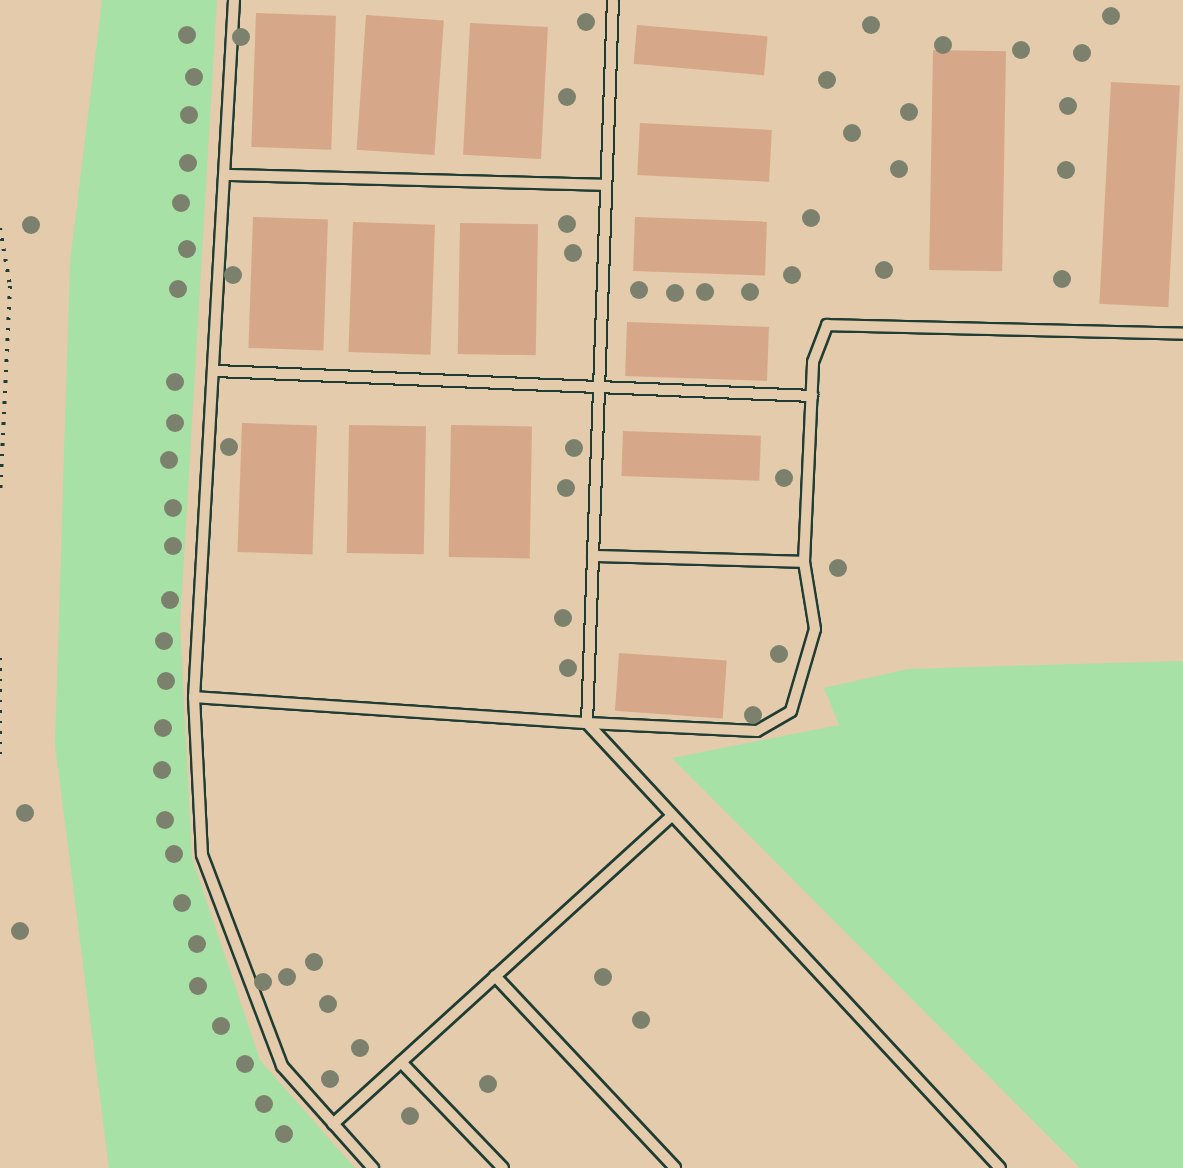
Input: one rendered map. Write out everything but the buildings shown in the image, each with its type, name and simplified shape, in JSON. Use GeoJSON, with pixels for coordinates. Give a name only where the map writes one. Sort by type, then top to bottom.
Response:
{"type":"FeatureCollection","features":[{"type":"Feature","properties":{"kind":"lane"},"geometry":{"type":"LineString","coordinates":[[234,0],[216,371],[194,696],[202,855],[282,1066],[374,1168]]}},
{"type":"Feature","properties":{"kind":"lane"},"geometry":{"type":"LineString","coordinates":[[614,0],[588,724],[668,818],[1000,1168]]}},
{"type":"Feature","properties":{"kind":"lane"},"geometry":{"type":"LineString","coordinates":[[226,175],[606,185]]}},
{"type":"Feature","properties":{"kind":"lane"},"geometry":{"type":"LineString","coordinates":[[194,696],[588,724],[774,725],[792,711],[811,662],[815,600],[804,562],[816,340],[846,320],[1183,334]]}},
{"type":"Feature","properties":{"kind":"lane"},"geometry":{"type":"LineString","coordinates":[[216,371],[812,396]]}},
{"type":"Feature","properties":{"kind":"lane"},"geometry":{"type":"LineString","coordinates":[[593,556],[804,562]]}},
{"type":"Feature","properties":{"kind":"lane"},"geometry":{"type":"LineString","coordinates":[[334,1124],[668,818]]}},
{"type":"Feature","properties":{"kind":"lane"},"geometry":{"type":"LineString","coordinates":[[495,976],[675,1168]]}},
{"type":"Feature","properties":{"kind":"lane"},"geometry":{"type":"LineString","coordinates":[[401,1062],[503,1168]]}},
{"type":"Feature","properties":{"kind":"path"},"geometry":{"type":"LineString","coordinates":[[0,228],[10,286],[0,495]]}},
{"type":"Feature","properties":{"kind":"path"},"geometry":{"type":"LineString","coordinates":[[0,658],[0,754]]}},
{"type":"Feature","properties":{"kind":"green space"},"geometry":{"type":"Polygon","coordinates":[[[102,0],[217,0],[180,625],[192,858],[260,1060],[355,1168],[109,1168],[55,745],[70,263],[102,0]]]}},
{"type":"Feature","properties":{"kind":"green space"},"geometry":{"type":"Polygon","coordinates":[[[1183,661],[1183,1168],[1080,1168],[672,758],[839,725],[824,688],[908,669],[1183,661]]]}}]}
